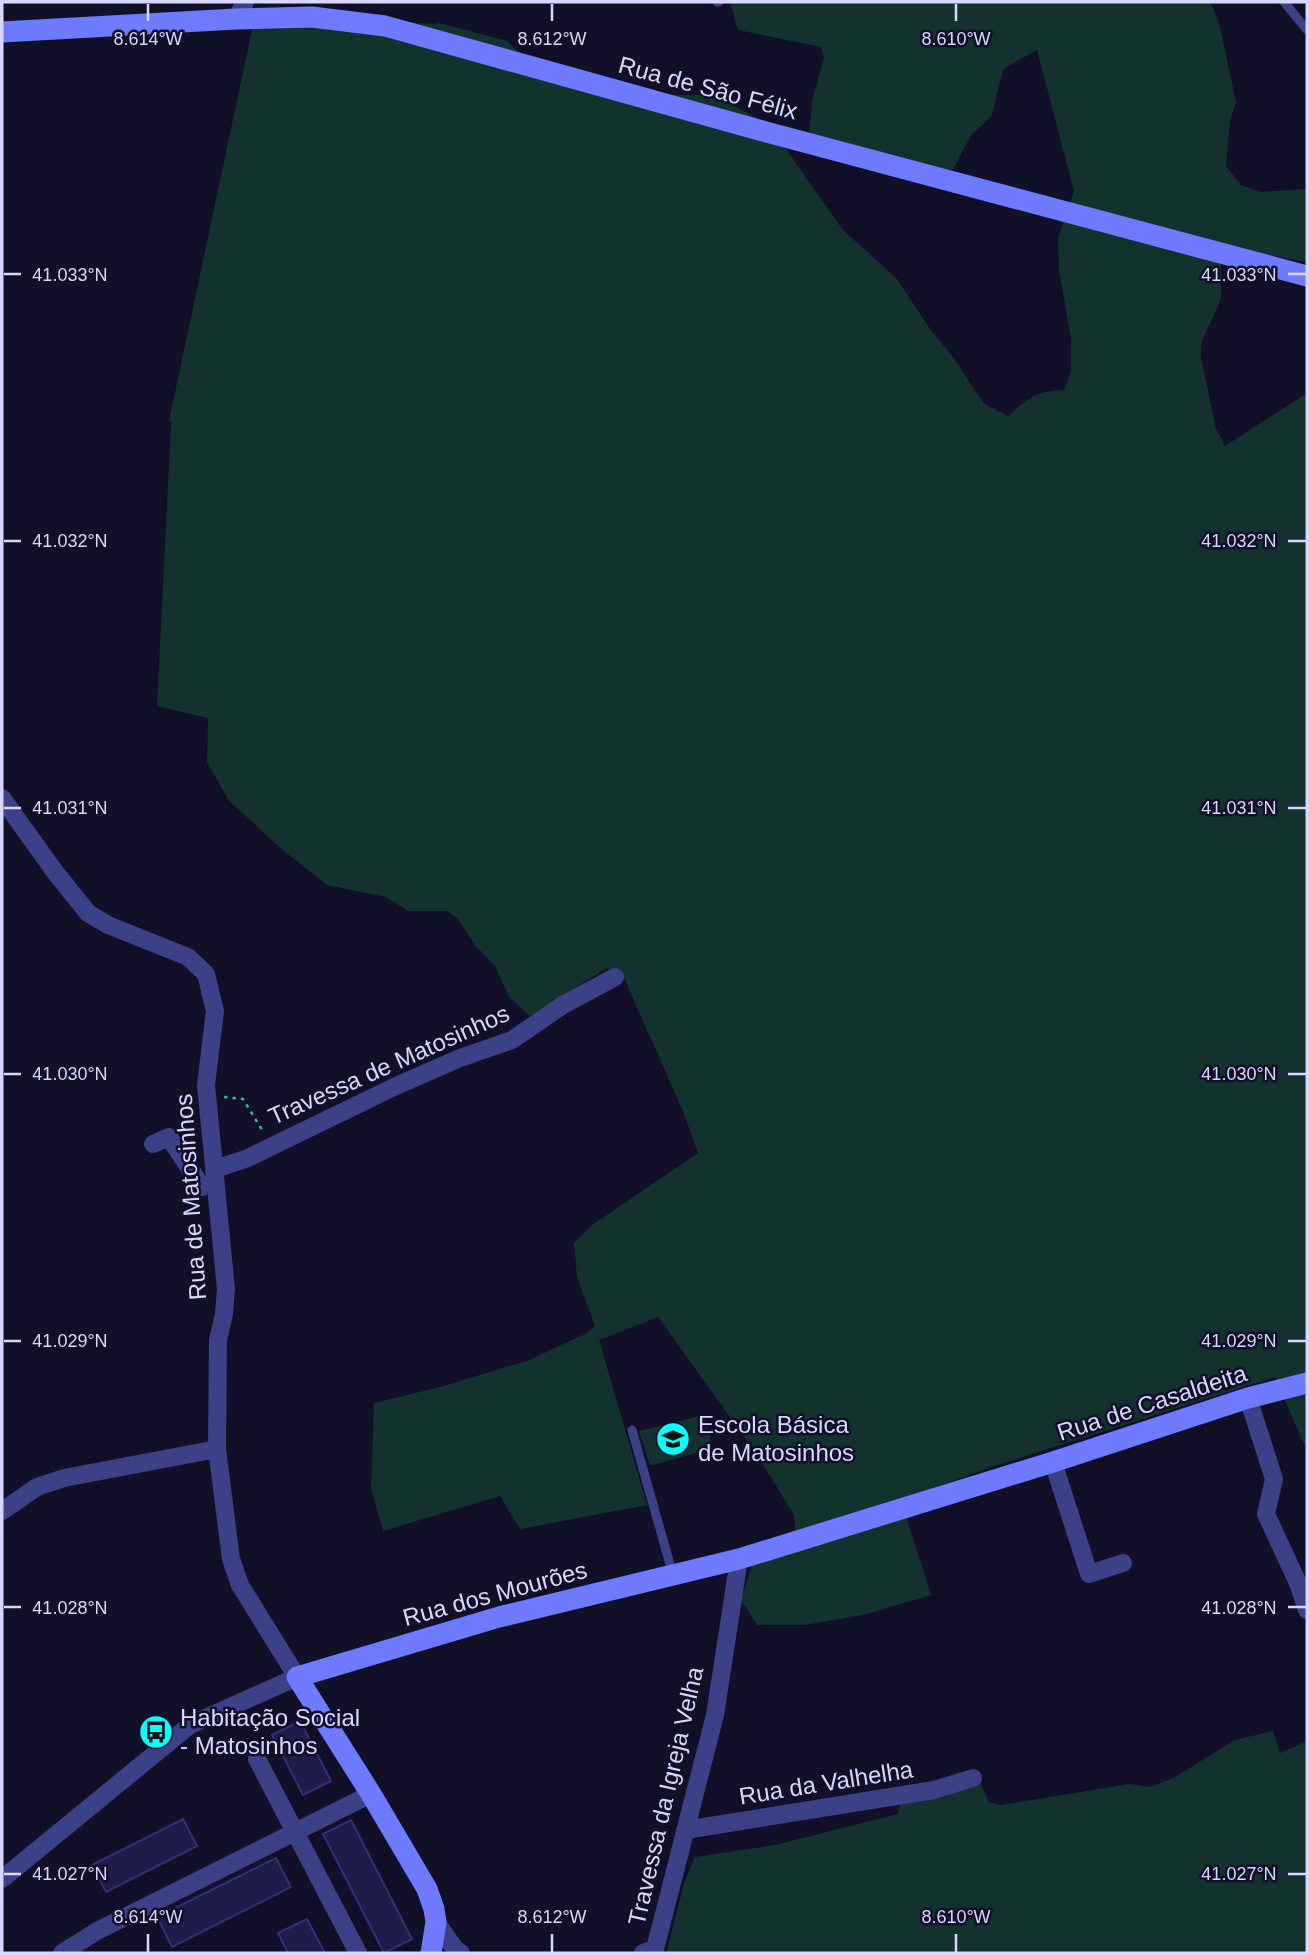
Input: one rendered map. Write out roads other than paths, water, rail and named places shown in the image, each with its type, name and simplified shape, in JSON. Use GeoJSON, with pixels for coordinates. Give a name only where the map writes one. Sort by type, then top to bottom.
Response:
{"type":"FeatureCollection","features":[{"type":"Feature","properties":{"kind":"street","name":"Rua de São Félix"},"geometry":{"type":"LineString","coordinates":[[2,32],[241,10],[385,26],[771,133],[1307,276]]}},
{"type":"Feature","properties":{"kind":"street","name":"Rua de Matosinhos"},"geometry":{"type":"LineString","coordinates":[[2,799],[88,913],[108,925],[188,957],[206,974],[215,1011],[206,1086],[226,1289],[218,1340],[217,1449],[229,1545],[235,1573],[297,1677]]}},
{"type":"Feature","properties":{"kind":"street","name":"Travessa de Matosinhos"},"geometry":{"type":"LineString","coordinates":[[215,1169],[248,1158],[460,1058],[512,1040],[562,1005],[615,977]]}},
{"type":"Feature","properties":{"kind":"street"},"geometry":{"type":"LineString","coordinates":[[153,1144],[169,1137],[202,1186]]}},
{"type":"Feature","properties":{"kind":"street","name":"Rua de Casaldeita"},"geometry":{"type":"LineString","coordinates":[[1053,1462],[1248,1398],[1307,1383]]}},
{"type":"Feature","properties":{"kind":"street"},"geometry":{"type":"LineString","coordinates":[[1248,1398],[1274,1479],[1266,1514],[1298,1583],[1307,1610]]}},
{"type":"Feature","properties":{"kind":"street"},"geometry":{"type":"LineString","coordinates":[[2,1511],[37,1487],[64,1478],[217,1449]]}},
{"type":"Feature","properties":{"kind":"street"},"geometry":{"type":"LineString","coordinates":[[1053,1462],[1089,1574],[1123,1563]]}},
{"type":"Feature","properties":{"kind":"street","name":"Rua dos Mourões"},"geometry":{"type":"LineString","coordinates":[[2,1879],[190,1725],[297,1677],[499,1617],[739,1559],[1053,1462]]}},
{"type":"Feature","properties":{"kind":"street","name":"Travessa da Igreja Velha"},"geometry":{"type":"LineString","coordinates":[[643,1953],[655,1949],[715,1716],[739,1559]]}},
{"type":"Feature","properties":{"kind":"street"},"geometry":{"type":"LineString","coordinates":[[297,1677],[427,1889],[436,1922],[431,1953]]}},
{"type":"Feature","properties":{"kind":"street"},"geometry":{"type":"LineString","coordinates":[[257,1759],[358,1953]]}},
{"type":"Feature","properties":{"kind":"street","name":"Rua da Valhelha"},"geometry":{"type":"LineString","coordinates":[[685,1830],[934,1790],[973,1778]]}},
{"type":"Feature","properties":{"kind":"street"},"geometry":{"type":"LineString","coordinates":[[62,1953],[97,1931],[370,1794]]}},
{"type":"Feature","properties":{"kind":"street"},"geometry":{"type":"LineString","coordinates":[[436,1922],[455,1949],[461,1953]]}},
{"type":"Feature","properties":{"kind":"lane"},"geometry":{"type":"LineString","coordinates":[[1284,2],[1307,30]]}},
{"type":"Feature","properties":{"kind":"lane"},"geometry":{"type":"LineString","coordinates":[[632,1430],[673,1575]]}},
{"type":"Feature","properties":{"kind":"place","name":"Escola Básica de Matosinhos"},"geometry":{"type":"Point","coordinates":[673,1439]}},
{"type":"Feature","properties":{"kind":"place","name":"Habitação Social - Matosinhos"},"geometry":{"type":"Point","coordinates":[156,1732]}}]}
